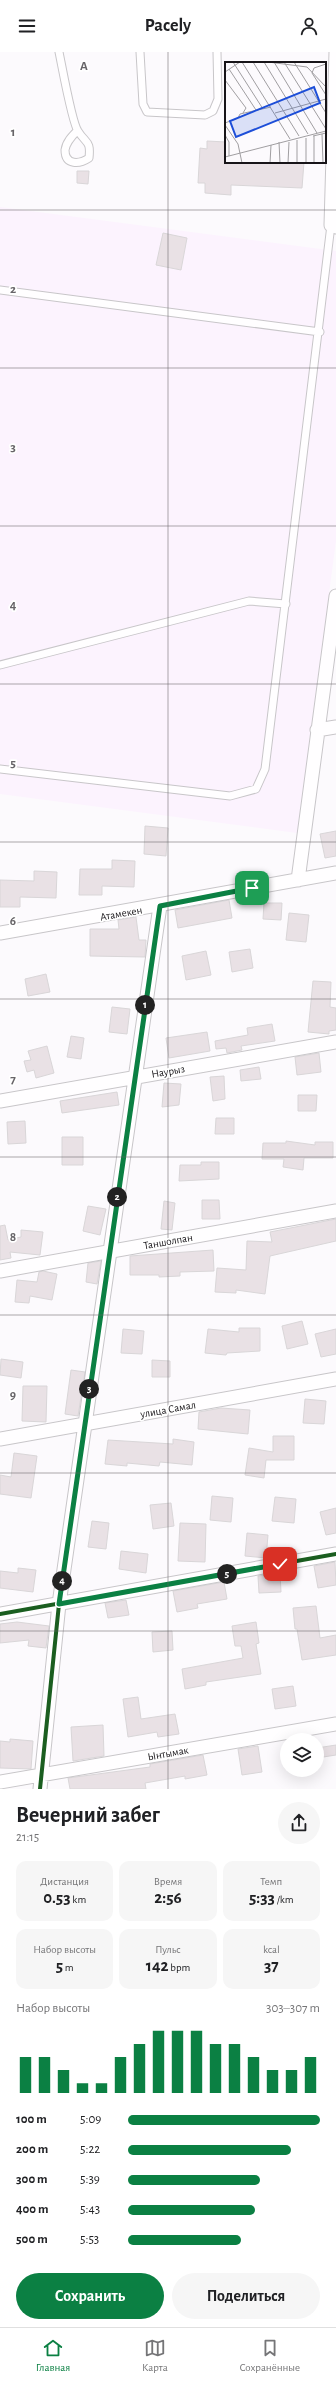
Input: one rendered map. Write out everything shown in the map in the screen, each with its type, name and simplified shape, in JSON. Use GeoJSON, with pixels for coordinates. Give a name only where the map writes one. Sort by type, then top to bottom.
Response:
{"type":"FeatureCollection","features":[{"type":"Feature","properties":{"kind":"street"},"geometry":{"type":"LineString","coordinates":[[334,226],[336,52]]}},
{"type":"Feature","properties":{"kind":"street"},"geometry":{"type":"LineString","coordinates":[[298,880],[336,596]]}},
{"type":"Feature","properties":{"kind":"street"},"geometry":{"type":"LineString","coordinates":[[317,730],[336,726]]}},
{"type":"Feature","properties":{"kind":"street","name":"Атамекен"},"geometry":{"type":"LineString","coordinates":[[0,933],[160,906],[336,873]]}},
{"type":"Feature","properties":{"kind":"street"},"geometry":{"type":"LineString","coordinates":[[40,1789],[59,1604],[134,1077],[160,906]]}},
{"type":"Feature","properties":{"kind":"street","name":"Наурыз"},"geometry":{"type":"LineString","coordinates":[[0,1101],[336,1042]]}},
{"type":"Feature","properties":{"kind":"street","name":"Таншолпан"},"geometry":{"type":"LineString","coordinates":[[0,1272],[336,1211]]}},
{"type":"Feature","properties":{"kind":"street","name":"улица Самал"},"geometry":{"type":"LineString","coordinates":[[0,1439],[336,1379]]}},
{"type":"Feature","properties":{"kind":"street"},"geometry":{"type":"LineString","coordinates":[[0,1614],[336,1554]]}},
{"type":"Feature","properties":{"kind":"street","name":"Ынтымак"},"geometry":{"type":"LineString","coordinates":[[0,1782],[336,1724]]}},
{"type":"Feature","properties":{"kind":"lane"},"geometry":{"type":"LineString","coordinates":[[59,52],[77,131],[88,141],[90,148],[89,158],[81,163],[75,164],[68,160],[65,151],[69,140],[77,131]]}},
{"type":"Feature","properties":{"kind":"lane"},"geometry":{"type":"LineString","coordinates":[[140,52],[143,104],[147,112],[205,115],[213,111],[218,99],[216,52]]}},
{"type":"Feature","properties":{"kind":"lane"},"geometry":{"type":"LineString","coordinates":[[0,768],[230,796],[256,789],[265,768],[334,226]]}},
{"type":"Feature","properties":{"kind":"lane"},"geometry":{"type":"LineString","coordinates":[[0,290],[320,332]]}},
{"type":"Feature","properties":{"kind":"lane"},"geometry":{"type":"LineString","coordinates":[[0,665],[249,602],[286,604]]}},
{"type":"Feature","properties":{"kind":"shaded area"},"geometry":{"type":"Polygon","coordinates":[[[0,207],[336,251],[336,541],[297,833],[0,794],[0,207]]]}},
{"type":"Feature","properties":{"kind":"building"},"geometry":{"type":"Polygon","coordinates":[[[207,141],[225,142],[225,163],[304,163],[302,188],[231,185],[231,195],[205,193],[205,183],[198,183],[200,148],[207,149],[207,141]]]}},
{"type":"Feature","properties":{"kind":"building"},"geometry":{"type":"Polygon","coordinates":[[[77,171],[89,171],[88,184],[77,183],[77,171]]]}},
{"type":"Feature","properties":{"kind":"building"},"geometry":{"type":"Polygon","coordinates":[[[163,233],[187,238],[181,270],[156,265],[163,233]]]}},
{"type":"Feature","properties":{"kind":"building"},"geometry":{"type":"Polygon","coordinates":[[[145,826],[168,828],[166,856],[144,854],[145,826]]]}},
{"type":"Feature","properties":{"kind":"building"},"geometry":{"type":"Polygon","coordinates":[[[336,831],[336,856],[325,858],[320,834],[336,831]]]}},
{"type":"Feature","properties":{"kind":"building"},"geometry":{"type":"Polygon","coordinates":[[[112,860],[135,861],[134,887],[102,886],[102,895],[79,895],[80,869],[112,869],[112,860]]]}},
{"type":"Feature","properties":{"kind":"building"},"geometry":{"type":"Polygon","coordinates":[[[34,871],[57,872],[56,898],[20,897],[20,907],[0,907],[0,880],[34,881],[34,871]]]}},
{"type":"Feature","properties":{"kind":"building"},"geometry":{"type":"Polygon","coordinates":[[[229,900],[232,918],[178,928],[175,910],[229,900]]]}},
{"type":"Feature","properties":{"kind":"building"},"geometry":{"type":"Polygon","coordinates":[[[264,903],[282,903],[281,920],[263,919],[264,903]]]}},
{"type":"Feature","properties":{"kind":"building"},"geometry":{"type":"Polygon","coordinates":[[[289,913],[309,915],[306,942],[286,940],[289,913]]]}},
{"type":"Feature","properties":{"kind":"building"},"geometry":{"type":"Polygon","coordinates":[[[136,917],[139,940],[146,940],[145,957],[90,956],[90,929],[119,929],[118,920],[136,917]]]}},
{"type":"Feature","properties":{"kind":"building"},"geometry":{"type":"Polygon","coordinates":[[[250,949],[253,968],[232,972],[229,952],[250,949]]]}},
{"type":"Feature","properties":{"kind":"building"},"geometry":{"type":"Polygon","coordinates":[[[206,951],[211,975],[186,980],[182,956],[206,951]]]}},
{"type":"Feature","properties":{"kind":"building"},"geometry":{"type":"Polygon","coordinates":[[[46,974],[50,992],[28,996],[25,979],[46,974]]]}},
{"type":"Feature","properties":{"kind":"building"},"geometry":{"type":"Polygon","coordinates":[[[313,981],[331,982],[330,1007],[336,1008],[336,1030],[329,1031],[329,1034],[308,1032],[313,981]]]}},
{"type":"Feature","properties":{"kind":"building"},"geometry":{"type":"Polygon","coordinates":[[[112,1007],[130,1009],[127,1034],[109,1032],[112,1007]]]}},
{"type":"Feature","properties":{"kind":"building"},"geometry":{"type":"Polygon","coordinates":[[[272,1024],[275,1041],[241,1046],[242,1050],[227,1053],[226,1048],[216,1049],[215,1041],[248,1035],[247,1028],[272,1024]]]}},
{"type":"Feature","properties":{"kind":"building"},"geometry":{"type":"Polygon","coordinates":[[[207,1032],[210,1051],[169,1058],[166,1038],[207,1032]]]}},
{"type":"Feature","properties":{"kind":"building"},"geometry":{"type":"Polygon","coordinates":[[[71,1036],[84,1038],[81,1059],[67,1057],[71,1036]]]}},
{"type":"Feature","properties":{"kind":"building"},"geometry":{"type":"Polygon","coordinates":[[[47,1046],[54,1073],[36,1078],[34,1070],[27,1072],[24,1061],[31,1060],[28,1051],[47,1046]]]}},
{"type":"Feature","properties":{"kind":"building"},"geometry":{"type":"Polygon","coordinates":[[[319,1053],[321,1072],[297,1075],[295,1057],[319,1053]]]}},
{"type":"Feature","properties":{"kind":"building"},"geometry":{"type":"Polygon","coordinates":[[[259,1067],[261,1079],[241,1081],[240,1070],[259,1067]]]}},
{"type":"Feature","properties":{"kind":"building"},"geometry":{"type":"Polygon","coordinates":[[[224,1076],[225,1099],[213,1101],[210,1077],[224,1076]]]}},
{"type":"Feature","properties":{"kind":"building"},"geometry":{"type":"Polygon","coordinates":[[[164,1083],[181,1084],[179,1105],[162,1107],[164,1083]]]}},
{"type":"Feature","properties":{"kind":"building"},"geometry":{"type":"Polygon","coordinates":[[[117,1092],[119,1105],[62,1113],[60,1101],[117,1092]]]}},
{"type":"Feature","properties":{"kind":"building"},"geometry":{"type":"Polygon","coordinates":[[[298,1095],[317,1095],[316,1111],[298,1111],[298,1095]]]}},
{"type":"Feature","properties":{"kind":"building"},"geometry":{"type":"Polygon","coordinates":[[[216,1118],[234,1118],[234,1134],[215,1134],[216,1118]]]}},
{"type":"Feature","properties":{"kind":"building"},"geometry":{"type":"Polygon","coordinates":[[[25,1121],[26,1143],[8,1144],[7,1122],[25,1121]]]}},
{"type":"Feature","properties":{"kind":"building"},"geometry":{"type":"Polygon","coordinates":[[[62,1137],[83,1137],[83,1165],[62,1165],[62,1137]]]}},
{"type":"Feature","properties":{"kind":"building"},"geometry":{"type":"Polygon","coordinates":[[[286,1141],[315,1145],[315,1142],[333,1142],[333,1158],[304,1158],[303,1170],[283,1167],[284,1159],[262,1159],[263,1143],[286,1143],[286,1141]]]}},
{"type":"Feature","properties":{"kind":"building"},"geometry":{"type":"Polygon","coordinates":[[[201,1162],[219,1162],[219,1179],[179,1181],[180,1165],[201,1165],[201,1162]]]}},
{"type":"Feature","properties":{"kind":"building"},"geometry":{"type":"Polygon","coordinates":[[[202,1200],[219,1200],[220,1219],[202,1219],[202,1200]]]}},
{"type":"Feature","properties":{"kind":"building"},"geometry":{"type":"Polygon","coordinates":[[[164,1201],[175,1203],[172,1230],[161,1229],[164,1201]]]}},
{"type":"Feature","properties":{"kind":"building"},"geometry":{"type":"Polygon","coordinates":[[[88,1206],[106,1209],[100,1235],[83,1231],[88,1206]]]}},
{"type":"Feature","properties":{"kind":"building"},"geometry":{"type":"Polygon","coordinates":[[[336,1219],[336,1241],[270,1256],[265,1294],[236,1290],[236,1293],[215,1292],[217,1268],[246,1270],[247,1241],[272,1242],[270,1232],[336,1219]]]}},
{"type":"Feature","properties":{"kind":"building"},"geometry":{"type":"Polygon","coordinates":[[[5,1225],[8,1240],[21,1237],[21,1230],[43,1232],[40,1255],[10,1252],[11,1258],[0,1260],[0,1226],[5,1225]]]}},
{"type":"Feature","properties":{"kind":"building"},"geometry":{"type":"Polygon","coordinates":[[[213,1250],[214,1271],[180,1272],[180,1276],[159,1277],[159,1275],[130,1275],[130,1256],[213,1250]]]}},
{"type":"Feature","properties":{"kind":"building"},"geometry":{"type":"Polygon","coordinates":[[[101,1261],[97,1284],[86,1282],[88,1263],[101,1261]]]}},
{"type":"Feature","properties":{"kind":"building"},"geometry":{"type":"Polygon","coordinates":[[[43,1271],[57,1274],[52,1300],[30,1296],[29,1303],[15,1302],[17,1280],[37,1282],[39,1272],[43,1271]]]}},
{"type":"Feature","properties":{"kind":"building"},"geometry":{"type":"Polygon","coordinates":[[[302,1321],[308,1344],[287,1349],[282,1326],[302,1321]]]}},
{"type":"Feature","properties":{"kind":"building"},"geometry":{"type":"Polygon","coordinates":[[[239,1328],[260,1328],[260,1351],[227,1353],[226,1355],[205,1353],[208,1329],[239,1332],[239,1328]]]}},
{"type":"Feature","properties":{"kind":"building"},"geometry":{"type":"Polygon","coordinates":[[[123,1329],[144,1331],[142,1354],[121,1353],[123,1329]]]}},
{"type":"Feature","properties":{"kind":"building"},"geometry":{"type":"Polygon","coordinates":[[[336,1329],[336,1354],[321,1357],[315,1334],[336,1329]]]}},
{"type":"Feature","properties":{"kind":"building"},"geometry":{"type":"Polygon","coordinates":[[[1,1359],[23,1362],[21,1378],[0,1375],[1,1359]]]}},
{"type":"Feature","properties":{"kind":"building"},"geometry":{"type":"Polygon","coordinates":[[[152,1360],[170,1361],[170,1377],[152,1377],[152,1360]]]}},
{"type":"Feature","properties":{"kind":"building"},"geometry":{"type":"Polygon","coordinates":[[[71,1370],[85,1372],[78,1416],[65,1414],[71,1370]]]}},
{"type":"Feature","properties":{"kind":"building"},"geometry":{"type":"Polygon","coordinates":[[[23,1386],[47,1386],[46,1422],[22,1421],[23,1386]]]}},
{"type":"Feature","properties":{"kind":"building"},"geometry":{"type":"Polygon","coordinates":[[[305,1399],[326,1401],[324,1424],[303,1423],[305,1399]]]}},
{"type":"Feature","properties":{"kind":"building"},"geometry":{"type":"Polygon","coordinates":[[[221,1408],[250,1410],[248,1434],[198,1429],[199,1412],[221,1408]]]}},
{"type":"Feature","properties":{"kind":"building"},"geometry":{"type":"Polygon","coordinates":[[[273,1436],[294,1436],[294,1460],[266,1460],[264,1478],[245,1475],[249,1448],[273,1452],[273,1436]]]}},
{"type":"Feature","properties":{"kind":"building"},"geometry":{"type":"Polygon","coordinates":[[[173,1439],[194,1442],[192,1465],[160,1462],[159,1466],[127,1463],[127,1466],[105,1464],[108,1440],[173,1444],[173,1439]]]}},
{"type":"Feature","properties":{"kind":"building"},"geometry":{"type":"Polygon","coordinates":[[[14,1453],[37,1456],[31,1498],[0,1494],[0,1475],[11,1477],[14,1453]]]}},
{"type":"Feature","properties":{"kind":"building"},"geometry":{"type":"Polygon","coordinates":[[[212,1496],[233,1498],[231,1522],[210,1520],[212,1496]]]}},
{"type":"Feature","properties":{"kind":"building"},"geometry":{"type":"Polygon","coordinates":[[[275,1497],[296,1499],[294,1523],[272,1521],[275,1497]]]}},
{"type":"Feature","properties":{"kind":"building"},"geometry":{"type":"Polygon","coordinates":[[[171,1503],[174,1526],[153,1529],[150,1505],[171,1503]]]}},
{"type":"Feature","properties":{"kind":"building"},"geometry":{"type":"Polygon","coordinates":[[[336,1508],[336,1533],[326,1535],[320,1512],[336,1508]]]}},
{"type":"Feature","properties":{"kind":"building"},"geometry":{"type":"Polygon","coordinates":[[[92,1521],[109,1523],[106,1549],[88,1547],[92,1521]]]}},
{"type":"Feature","properties":{"kind":"building"},"geometry":{"type":"Polygon","coordinates":[[[180,1523],[206,1524],[205,1562],[178,1561],[180,1523]]]}},
{"type":"Feature","properties":{"kind":"building"},"geometry":{"type":"Polygon","coordinates":[[[247,1533],[268,1535],[266,1558],[245,1556],[247,1533]]]}},
{"type":"Feature","properties":{"kind":"building"},"geometry":{"type":"Polygon","coordinates":[[[121,1551],[148,1554],[146,1573],[119,1569],[121,1551]]]}},
{"type":"Feature","properties":{"kind":"building"},"geometry":{"type":"Polygon","coordinates":[[[335,1562],[336,1585],[318,1588],[314,1566],[335,1562]]]}},
{"type":"Feature","properties":{"kind":"building"},"geometry":{"type":"Polygon","coordinates":[[[18,1568],[36,1570],[33,1592],[0,1588],[0,1571],[18,1573],[18,1568]]]}},
{"type":"Feature","properties":{"kind":"building"},"geometry":{"type":"Polygon","coordinates":[[[280,1573],[281,1592],[259,1593],[258,1576],[280,1573]]]}},
{"type":"Feature","properties":{"kind":"building"},"geometry":{"type":"Polygon","coordinates":[[[224,1582],[227,1599],[197,1604],[198,1608],[177,1612],[173,1591],[224,1582]]]}},
{"type":"Feature","properties":{"kind":"building"},"geometry":{"type":"Polygon","coordinates":[[[126,1600],[129,1615],[108,1618],[105,1603],[126,1600]]]}},
{"type":"Feature","properties":{"kind":"building"},"geometry":{"type":"Polygon","coordinates":[[[316,1606],[320,1638],[336,1635],[336,1655],[302,1660],[297,1629],[295,1629],[293,1608],[316,1606]]]}},
{"type":"Feature","properties":{"kind":"building"},"geometry":{"type":"Polygon","coordinates":[[[17,1622],[49,1626],[46,1648],[28,1646],[29,1640],[0,1643],[0,1624],[17,1622]]]}},
{"type":"Feature","properties":{"kind":"building"},"geometry":{"type":"Polygon","coordinates":[[[256,1622],[259,1643],[256,1644],[261,1674],[206,1682],[206,1685],[185,1689],[182,1669],[243,1658],[241,1646],[235,1646],[232,1626],[256,1622]]]}},
{"type":"Feature","properties":{"kind":"building"},"geometry":{"type":"Polygon","coordinates":[[[172,1631],[173,1650],[153,1652],[152,1632],[172,1631]]]}},
{"type":"Feature","properties":{"kind":"building"},"geometry":{"type":"Polygon","coordinates":[[[293,1686],[296,1706],[275,1709],[272,1689],[293,1686]]]}},
{"type":"Feature","properties":{"kind":"building"},"geometry":{"type":"Polygon","coordinates":[[[138,1697],[141,1719],[175,1714],[179,1734],[158,1737],[157,1732],[128,1737],[123,1699],[138,1697]]]}},
{"type":"Feature","properties":{"kind":"building"},"geometry":{"type":"Polygon","coordinates":[[[103,1725],[104,1756],[73,1761],[71,1727],[103,1725]]]}},
{"type":"Feature","properties":{"kind":"building"},"geometry":{"type":"Polygon","coordinates":[[[10,1739],[33,1741],[31,1769],[0,1768],[0,1741],[10,1742],[10,1739]]]}},
{"type":"Feature","properties":{"kind":"building"},"geometry":{"type":"Polygon","coordinates":[[[336,1745],[336,1755],[324,1757],[324,1747],[336,1745]]]}},
{"type":"Feature","properties":{"kind":"building"},"geometry":{"type":"Polygon","coordinates":[[[258,1746],[262,1772],[242,1775],[238,1749],[258,1746]]]}},
{"type":"Feature","properties":{"kind":"building"},"geometry":{"type":"Polygon","coordinates":[[[203,1755],[207,1775],[185,1779],[185,1776],[145,1783],[146,1789],[70,1789],[68,1778],[150,1767],[150,1764],[203,1755]]]}},
{"type":"Feature","properties":{"kind":"cycle path"},"geometry":{"type":"LineString","coordinates":[[40,1789],[59,1604],[160,906]]}},
{"type":"Feature","properties":{"kind":"cycle path"},"geometry":{"type":"LineString","coordinates":[[0,1614],[336,1554]]}},
{"type":"Feature","properties":{"kind":"route"},"geometry":{"type":"LineString","coordinates":[[252,888],[160,906],[134,1077],[59,1604],[280,1564]]}}]}
